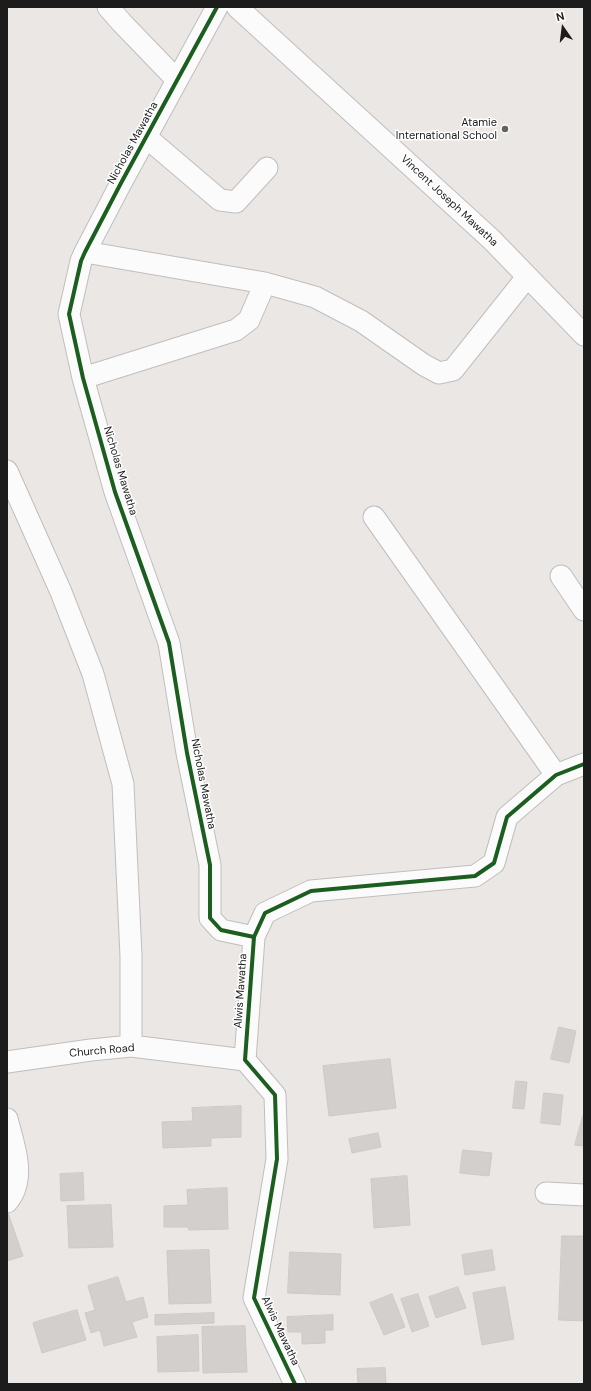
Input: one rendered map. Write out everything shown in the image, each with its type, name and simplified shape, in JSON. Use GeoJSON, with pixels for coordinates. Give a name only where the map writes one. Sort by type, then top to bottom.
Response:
{"type":"FeatureCollection","features":[{"type":"Feature","properties":{"kind":"street"},"geometry":{"type":"LineString","coordinates":[[108,7],[177,80]]}},
{"type":"Feature","properties":{"kind":"street","name":"Nicholas Mawatha"},"geometry":{"type":"LineString","coordinates":[[217,7],[85,252],[81,261],[69,314],[83,378],[115,492],[169,643],[187,753],[210,865],[210,918],[221,930],[254,937]]}},
{"type":"Feature","properties":{"kind":"street","name":"Vincent Joseph Mawatha"},"geometry":{"type":"LineString","coordinates":[[237,7],[492,240],[584,335]]}},
{"type":"Feature","properties":{"kind":"street"},"geometry":{"type":"LineString","coordinates":[[146,137],[220,200],[236,202],[267,168]]}},
{"type":"Feature","properties":{"kind":"street"},"geometry":{"type":"LineString","coordinates":[[85,252],[265,283],[315,298],[361,321],[424,365],[439,373],[453,370],[528,277]]}},
{"type":"Feature","properties":{"kind":"street"},"geometry":{"type":"LineString","coordinates":[[83,378],[236,330],[249,320],[265,283]]}},
{"type":"Feature","properties":{"kind":"street"},"geometry":{"type":"LineString","coordinates":[[7,471],[61,592],[93,674],[123,784],[131,956],[130,1046]]}},
{"type":"Feature","properties":{"kind":"street"},"geometry":{"type":"LineString","coordinates":[[374,518],[556,775]]}},
{"type":"Feature","properties":{"kind":"street"},"geometry":{"type":"LineString","coordinates":[[561,576],[584,610]]}},
{"type":"Feature","properties":{"kind":"street","name":"Alwis Mawatha"},"geometry":{"type":"LineString","coordinates":[[295,1384],[254,1298],[276,1159],[275,1095],[246,1060],[254,937],[265,913],[310,891],[475,876],[494,863],[507,817],[556,775],[584,764]]}},
{"type":"Feature","properties":{"kind":"street","name":"Church Road"},"geometry":{"type":"LineString","coordinates":[[7,1062],[130,1046],[246,1060]]}},
{"type":"Feature","properties":{"kind":"street"},"geometry":{"type":"LineString","coordinates":[[7,1119],[14,1144],[18,1173],[16,1190],[7,1202]]}},
{"type":"Feature","properties":{"kind":"street"},"geometry":{"type":"LineString","coordinates":[[546,1193],[584,1195]]}},
{"type":"Feature","properties":{"kind":"building"},"geometry":{"type":"Polygon","coordinates":[[[559,1027],[576,1031],[569,1063],[551,1059],[559,1027]]]}},
{"type":"Feature","properties":{"kind":"building"},"geometry":{"type":"Polygon","coordinates":[[[390,1059],[396,1108],[329,1116],[323,1066],[390,1059]]]}},
{"type":"Feature","properties":{"kind":"building"},"geometry":{"type":"Polygon","coordinates":[[[516,1081],[527,1082],[524,1109],[513,1108],[516,1081]]]}},
{"type":"Feature","properties":{"kind":"building"},"geometry":{"type":"Polygon","coordinates":[[[544,1093],[563,1095],[560,1125],[541,1123],[544,1093]]]}},
{"type":"Feature","properties":{"kind":"building"},"geometry":{"type":"Polygon","coordinates":[[[241,1106],[241,1137],[211,1138],[211,1146],[163,1148],[162,1122],[193,1121],[192,1108],[241,1106]]]}},
{"type":"Feature","properties":{"kind":"building"},"geometry":{"type":"Polygon","coordinates":[[[583,1116],[584,1146],[575,1145],[583,1116]]]}},
{"type":"Feature","properties":{"kind":"building"},"geometry":{"type":"Polygon","coordinates":[[[378,1133],[381,1147],[352,1153],[349,1139],[378,1133]]]}},
{"type":"Feature","properties":{"kind":"building"},"geometry":{"type":"Polygon","coordinates":[[[463,1150],[492,1153],[489,1176],[460,1173],[463,1150]]]}},
{"type":"Feature","properties":{"kind":"building"},"geometry":{"type":"Polygon","coordinates":[[[83,1173],[84,1200],[61,1201],[60,1174],[83,1173]]]}},
{"type":"Feature","properties":{"kind":"building"},"geometry":{"type":"Polygon","coordinates":[[[407,1176],[410,1225],[374,1228],[371,1179],[407,1176]]]}},
{"type":"Feature","properties":{"kind":"building"},"geometry":{"type":"Polygon","coordinates":[[[227,1188],[228,1229],[189,1230],[188,1227],[164,1227],[164,1206],[188,1205],[187,1190],[227,1188]]]}},
{"type":"Feature","properties":{"kind":"building"},"geometry":{"type":"Polygon","coordinates":[[[111,1205],[113,1247],[69,1248],[67,1206],[111,1205]]]}},
{"type":"Feature","properties":{"kind":"building"},"geometry":{"type":"Polygon","coordinates":[[[7,1210],[23,1256],[7,1261],[7,1210]]]}},
{"type":"Feature","properties":{"kind":"building"},"geometry":{"type":"Polygon","coordinates":[[[562,1236],[584,1236],[584,1321],[559,1320],[562,1236]]]}},
{"type":"Feature","properties":{"kind":"building"},"geometry":{"type":"Polygon","coordinates":[[[209,1250],[211,1303],[169,1304],[167,1251],[209,1250]]]}},
{"type":"Feature","properties":{"kind":"building"},"geometry":{"type":"Polygon","coordinates":[[[492,1250],[495,1270],[465,1275],[462,1255],[492,1250]]]}},
{"type":"Feature","properties":{"kind":"building"},"geometry":{"type":"Polygon","coordinates":[[[290,1252],[341,1254],[340,1295],[288,1293],[290,1252]]]}},
{"type":"Feature","properties":{"kind":"building"},"geometry":{"type":"Polygon","coordinates":[[[118,1277],[126,1302],[143,1297],[148,1317],[132,1322],[137,1337],[104,1346],[100,1330],[91,1333],[85,1313],[95,1310],[88,1286],[118,1277]]]}},
{"type":"Feature","properties":{"kind":"building"},"geometry":{"type":"Polygon","coordinates":[[[458,1287],[466,1308],[436,1318],[429,1297],[458,1287]]]}},
{"type":"Feature","properties":{"kind":"building"},"geometry":{"type":"Polygon","coordinates":[[[505,1287],[514,1339],[482,1345],[473,1293],[505,1287]]]}},
{"type":"Feature","properties":{"kind":"building"},"geometry":{"type":"Polygon","coordinates":[[[392,1294],[405,1327],[384,1335],[370,1303],[392,1294]]]}},
{"type":"Feature","properties":{"kind":"building"},"geometry":{"type":"Polygon","coordinates":[[[418,1294],[429,1326],[412,1332],[401,1299],[418,1294]]]}},
{"type":"Feature","properties":{"kind":"building"},"geometry":{"type":"Polygon","coordinates":[[[77,1310],[86,1340],[42,1353],[33,1323],[77,1310]]]}},
{"type":"Feature","properties":{"kind":"building"},"geometry":{"type":"Polygon","coordinates":[[[214,1313],[214,1323],[155,1325],[155,1315],[214,1313]]]}},
{"type":"Feature","properties":{"kind":"building"},"geometry":{"type":"Polygon","coordinates":[[[333,1315],[333,1330],[325,1330],[325,1343],[302,1344],[302,1332],[288,1332],[287,1317],[333,1315]]]}},
{"type":"Feature","properties":{"kind":"building"},"geometry":{"type":"Polygon","coordinates":[[[245,1326],[247,1372],[203,1373],[202,1327],[245,1326]]]}},
{"type":"Feature","properties":{"kind":"building"},"geometry":{"type":"Polygon","coordinates":[[[198,1335],[199,1371],[158,1372],[157,1337],[198,1335]]]}},
{"type":"Feature","properties":{"kind":"building"},"geometry":{"type":"Polygon","coordinates":[[[385,1368],[386,1384],[358,1384],[357,1369],[385,1368]]]}},
{"type":"Feature","properties":{"kind":"cycle path"},"geometry":{"type":"LineString","coordinates":[[217,7],[85,252],[81,261],[69,314],[83,378],[115,492],[169,643],[187,753],[210,865],[210,918],[221,930],[254,937]]}},
{"type":"Feature","properties":{"kind":"cycle path"},"geometry":{"type":"LineString","coordinates":[[295,1384],[254,1298],[277,1159],[275,1095],[245,1060],[254,937],[265,913],[311,891],[475,876],[494,863],[507,817],[556,775],[584,764]]}},
{"type":"Feature","properties":{"kind":"place","name":"Atamie International School"},"geometry":{"type":"Point","coordinates":[505,129]}}]}
